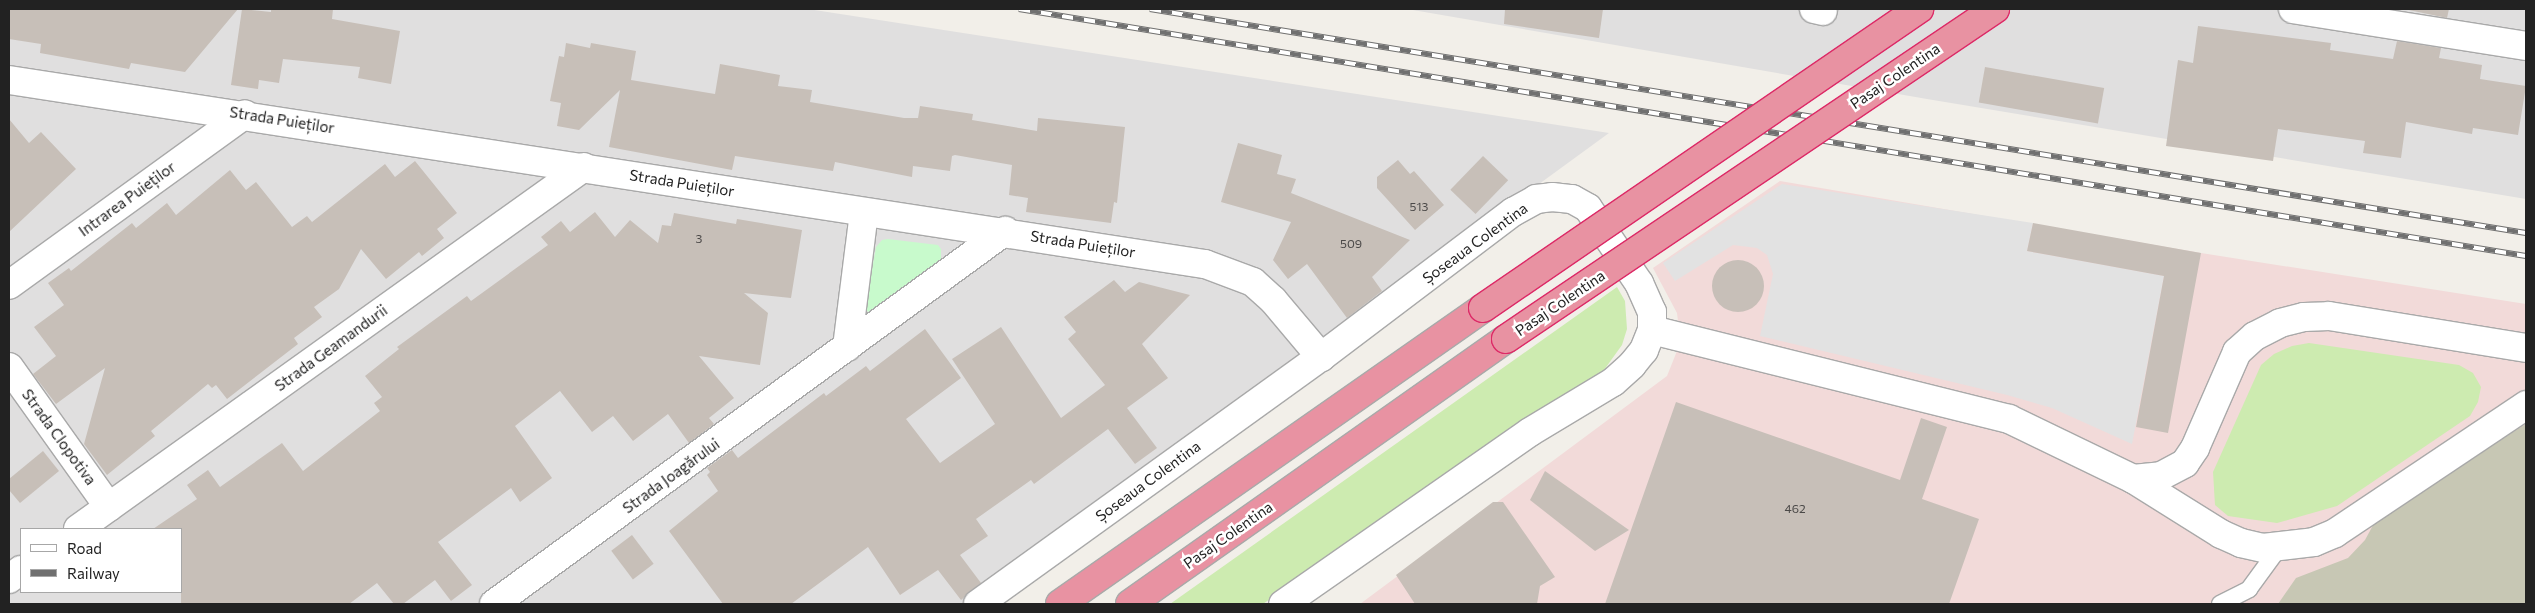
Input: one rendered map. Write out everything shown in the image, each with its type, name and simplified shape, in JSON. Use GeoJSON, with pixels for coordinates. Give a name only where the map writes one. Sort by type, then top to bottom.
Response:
{"type":"FeatureCollection","features":[{"type":"Feature","properties":{"kind":"highway"},"geometry":{"type":"LineString","coordinates":[[1060,604],[1483,308],[1919,9]]}},
{"type":"Feature","properties":{"kind":"highway","name":"Pasaj Colentina"},"geometry":{"type":"LineString","coordinates":[[1130,604],[1506,340],[1995,9]]}},
{"type":"Feature","properties":{"kind":"street"},"geometry":{"type":"LineString","coordinates":[[2293,9],[2526,46]]}},
{"type":"Feature","properties":{"kind":"street","name":"Strada Puieților"},"geometry":{"type":"LineString","coordinates":[[9,80],[245,114],[864,213],[1005,231],[1230,271],[1253,282],[1274,300],[1321,357]]}},
{"type":"Feature","properties":{"kind":"street","name":"Intrarea Puieților"},"geometry":{"type":"LineString","coordinates":[[9,285],[245,114]]}},
{"type":"Feature","properties":{"kind":"street","name":"Strada Geamandurii"},"geometry":{"type":"LineString","coordinates":[[79,528],[584,167]]}},
{"type":"Feature","properties":{"kind":"street","name":"Șoseaua Colentina"},"geometry":{"type":"LineString","coordinates":[[978,604],[1321,357],[1514,212],[1536,199],[1552,197],[1572,199],[1588,208],[1647,296],[1652,312],[1652,330],[1644,350],[1613,382],[1530,432],[1283,604]]}},
{"type":"Feature","properties":{"kind":"street"},"geometry":{"type":"LineString","coordinates":[[847,347],[864,213]]}},
{"type":"Feature","properties":{"kind":"street","name":"Strada Joagărului"},"geometry":{"type":"LineString","coordinates":[[494,604],[1005,231]]}},
{"type":"Feature","properties":{"kind":"street"},"geometry":{"type":"LineString","coordinates":[[2133,479],[2161,476],[2185,463],[2195,448],[2237,352],[2255,336],[2280,323],[2304,317],[2329,316],[2526,348]]}},
{"type":"Feature","properties":{"kind":"street"},"geometry":{"type":"LineString","coordinates":[[1652,330],[2008,419],[2133,479],[2221,534],[2241,543],[2279,548],[2314,542],[2335,533],[2526,405]]}},
{"type":"Feature","properties":{"kind":"street","name":"Strada Clopotiva"},"geometry":{"type":"LineString","coordinates":[[9,367],[109,507]]}},
{"type":"Feature","properties":{"kind":"street"},"geometry":{"type":"LineString","coordinates":[[9,579],[20,571]]}},
{"type":"Feature","properties":{"kind":"lane"},"geometry":{"type":"LineString","coordinates":[[2220,604],[2248,589],[2279,548]]}},
{"type":"Feature","properties":{"kind":"shaded area"},"geometry":{"type":"Polygon","coordinates":[[[9,9],[808,9],[1609,133],[963,604],[9,604],[9,9]]]}},
{"type":"Feature","properties":{"kind":"shaded area"},"geometry":{"type":"Polygon","coordinates":[[[1407,9],[2526,9],[2526,199],[1927,99],[1407,9]]]}},
{"type":"Feature","properties":{"kind":"shaded area"},"geometry":{"type":"Polygon","coordinates":[[[1780,181],[2201,253],[2526,304],[2526,604],[1360,604],[1667,376],[1677,351],[1679,329],[1677,313],[1653,268],[1780,181]]]}},
{"type":"Feature","properties":{"kind":"shaded area"},"geometry":{"type":"Polygon","coordinates":[[[1782,184],[2033,223],[2027,251],[2164,276],[2132,444],[2052,408],[2007,395],[1760,336],[1773,274],[1767,255],[1757,248],[1733,245],[1675,281],[1663,263],[1782,184]]]}},
{"type":"Feature","properties":{"kind":"shaded area"},"geometry":{"type":"Polygon","coordinates":[[[2526,424],[2526,604],[2278,604],[2296,578],[2348,558],[2365,540],[2378,516],[2526,424]]]}},
{"type":"Feature","properties":{"kind":"green space"},"geometry":{"type":"Polygon","coordinates":[[[888,239],[938,245],[941,249],[941,261],[871,314],[865,309],[876,247],[882,240],[888,239]]]}},
{"type":"Feature","properties":{"kind":"green space"},"geometry":{"type":"Polygon","coordinates":[[[1617,287],[1625,301],[1627,329],[1622,345],[1604,370],[1480,450],[1263,604],[1170,604],[1617,287]]]}},
{"type":"Feature","properties":{"kind":"green space"},"geometry":{"type":"Polygon","coordinates":[[[2309,343],[2459,365],[2473,373],[2481,387],[2478,402],[2470,416],[2337,506],[2277,523],[2228,516],[2215,505],[2213,472],[2261,365],[2274,354],[2292,346],[2309,343]]]}},
{"type":"Feature","properties":{"kind":"building"},"geometry":{"type":"Polygon","coordinates":[[[9,9],[238,9],[185,72],[131,63],[129,69],[40,53],[41,44],[9,39],[9,9]]]}},
{"type":"Feature","properties":{"kind":"building"},"geometry":{"type":"Polygon","coordinates":[[[242,9],[271,12],[271,9],[333,9],[332,19],[400,31],[391,84],[358,78],[360,67],[283,59],[279,83],[259,80],[258,89],[231,85],[242,9]]]}},
{"type":"Feature","properties":{"kind":"building"},"geometry":{"type":"Polygon","coordinates":[[[1505,9],[1603,9],[1599,38],[1504,24],[1505,9]]]}},
{"type":"Feature","properties":{"kind":"building"},"geometry":{"type":"Polygon","coordinates":[[[2404,9],[2449,9],[2447,18],[2404,9]]]}},
{"type":"Feature","properties":{"kind":"building"},"geometry":{"type":"Polygon","coordinates":[[[2198,26],[2331,43],[2330,50],[2393,59],[2397,41],[2441,48],[2439,58],[2482,65],[2480,79],[2526,86],[2518,135],[2473,128],[2472,134],[2406,122],[2401,158],[2363,153],[2365,141],[2278,129],[2273,161],[2166,146],[2178,60],[2193,63],[2198,26]]]}},
{"type":"Feature","properties":{"kind":"building"},"geometry":{"type":"Polygon","coordinates":[[[566,43],[590,48],[591,43],[636,51],[631,80],[715,94],[720,64],[780,75],[778,86],[812,90],[810,102],[904,118],[918,118],[920,106],[973,114],[972,120],[1037,131],[1038,118],[1125,127],[1117,203],[1114,202],[1111,223],[1026,212],[1028,198],[1009,195],[1012,165],[955,155],[952,156],[950,171],[913,166],[912,177],[835,162],[833,171],[735,156],[732,170],[609,147],[620,90],[579,130],[557,126],[561,103],[550,101],[559,56],[564,57],[566,43]]]}},
{"type":"Feature","properties":{"kind":"building"},"geometry":{"type":"Polygon","coordinates":[[[1985,67],[2104,88],[2098,123],[1979,102],[1985,67]]]}},
{"type":"Feature","properties":{"kind":"building"},"geometry":{"type":"Polygon","coordinates":[[[9,119],[29,143],[41,132],[76,169],[9,232],[9,119]]]}},
{"type":"Feature","properties":{"kind":"building"},"geometry":{"type":"Polygon","coordinates":[[[1238,143],[1282,155],[1277,174],[1296,179],[1291,193],[1410,240],[1372,277],[1382,291],[1347,318],[1307,264],[1288,279],[1273,260],[1291,222],[1221,202],[1238,143]]]}},
{"type":"Feature","properties":{"kind":"building"},"geometry":{"type":"Polygon","coordinates":[[[1483,156],[1508,180],[1476,214],[1450,190],[1483,156]]]}},
{"type":"Feature","properties":{"kind":"building"},"geometry":{"type":"Polygon","coordinates":[[[1398,160],[1410,174],[1414,171],[1444,205],[1415,230],[1377,188],[1377,177],[1398,160]]]}},
{"type":"Feature","properties":{"kind":"building"},"geometry":{"type":"Polygon","coordinates":[[[415,161],[457,213],[437,229],[444,238],[422,256],[419,252],[386,279],[361,249],[339,289],[314,307],[322,317],[294,338],[298,344],[227,399],[216,385],[212,388],[208,384],[151,431],[155,436],[107,475],[84,444],[105,368],[56,404],[33,374],[56,356],[34,327],[64,305],[48,283],[69,268],[71,271],[132,223],[136,228],[167,203],[176,215],[230,170],[246,190],[256,182],[292,227],[307,216],[312,222],[385,164],[395,177],[415,161]]]}},
{"type":"Feature","properties":{"kind":"building"},"geometry":{"type":"Polygon","coordinates":[[[595,212],[615,237],[630,220],[658,243],[662,225],[671,226],[674,213],[736,224],[737,219],[802,230],[791,298],[744,293],[768,313],[760,365],[699,356],[734,398],[709,418],[714,424],[689,443],[668,414],[633,441],[613,416],[592,432],[560,391],[515,426],[552,478],[520,502],[511,488],[438,542],[472,585],[451,601],[435,580],[403,604],[394,604],[377,583],[349,604],[181,604],[182,528],[154,528],[197,499],[187,485],[208,470],[220,487],[282,443],[303,471],[380,411],[374,403],[382,397],[365,376],[399,349],[397,347],[467,296],[471,301],[548,245],[541,237],[561,221],[570,232],[595,212]]]}},
{"type":"Feature","properties":{"kind":"building"},"geometry":{"type":"Polygon","coordinates":[[[2033,223],[2201,253],[2168,433],[2136,427],[2164,276],[2027,251],[2033,223]]]}},
{"type":"Feature","properties":{"kind":"building"},"geometry":{"type":"Polygon","coordinates":[[[1733,260],[1743,260],[1752,264],[1760,272],[1764,286],[1760,300],[1752,308],[1743,312],[1733,312],[1724,308],[1716,300],[1712,291],[1712,281],[1716,272],[1724,264],[1733,260]]]}},
{"type":"Feature","properties":{"kind":"building"},"geometry":{"type":"Polygon","coordinates":[[[1114,280],[1125,292],[1139,282],[1190,295],[1142,344],[1168,378],[1127,408],[1157,448],[1135,464],[1108,429],[1034,484],[1031,480],[976,519],[988,536],[960,555],[981,583],[961,600],[938,570],[900,595],[868,547],[791,604],[723,604],[669,531],[718,491],[707,475],[710,472],[707,468],[732,450],[738,458],[824,393],[826,396],[866,366],[870,371],[925,329],[961,378],[906,419],[940,463],[995,424],[952,359],[1001,327],[1061,418],[1105,385],[1068,339],[1076,332],[1064,317],[1114,280]]]}},
{"type":"Feature","properties":{"kind":"building"},"geometry":{"type":"Polygon","coordinates":[[[1676,402],[1900,480],[1921,418],[1947,427],[1922,499],[1979,519],[1949,604],[1605,604],[1676,402]]]}},
{"type":"Feature","properties":{"kind":"building"},"geometry":{"type":"Polygon","coordinates":[[[43,451],[59,471],[20,503],[9,490],[9,479],[43,451]]]}},
{"type":"Feature","properties":{"kind":"building"},"geometry":{"type":"Polygon","coordinates":[[[1545,471],[1629,530],[1595,551],[1530,500],[1545,471]]]}},
{"type":"Feature","properties":{"kind":"building"},"geometry":{"type":"Polygon","coordinates":[[[1493,502],[1503,502],[1555,577],[1540,586],[1537,604],[1415,604],[1396,575],[1493,502]]]}},
{"type":"Feature","properties":{"kind":"building"},"geometry":{"type":"Polygon","coordinates":[[[632,535],[654,564],[633,579],[611,551],[632,535]]]}},
{"type":"Feature","properties":{"kind":"railway"},"geometry":{"type":"LineString","coordinates":[[1019,9],[2526,256]]}},
{"type":"Feature","properties":{"kind":"railway"},"geometry":{"type":"LineString","coordinates":[[1150,9],[2526,233]]}}]}
